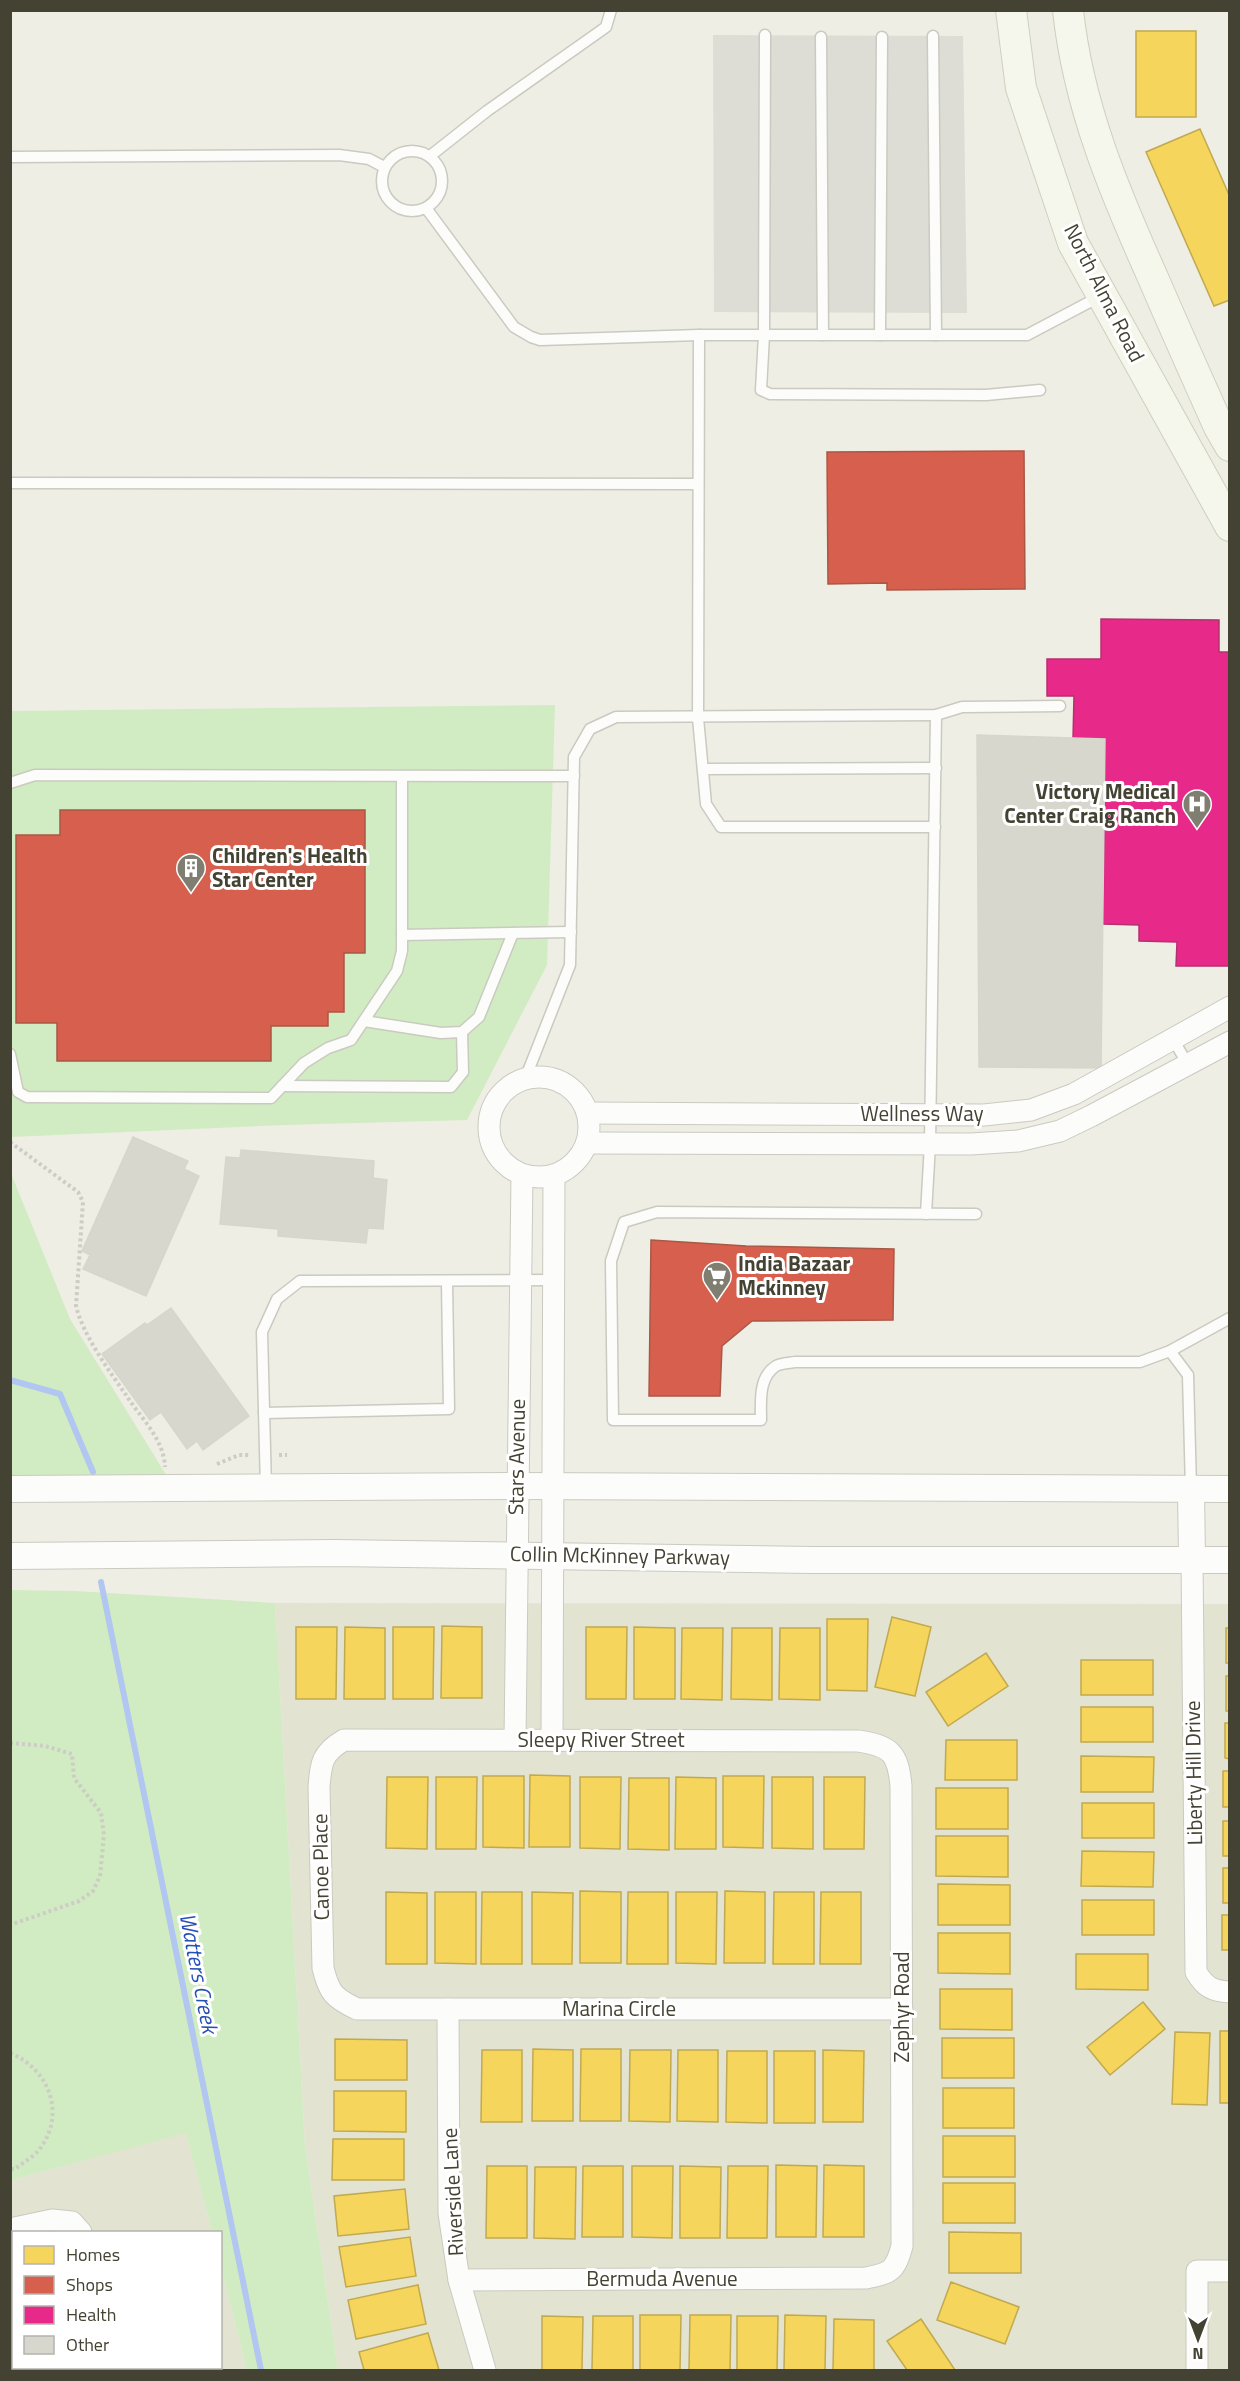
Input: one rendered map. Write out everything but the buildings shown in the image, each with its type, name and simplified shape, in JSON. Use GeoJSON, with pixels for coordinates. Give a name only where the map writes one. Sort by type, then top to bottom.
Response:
{"type":"FeatureCollection","features":[{"type":"Feature","properties":{"kind":"main road","name":"North Alma Road"},"geometry":{"type":"LineString","coordinates":[[1011,10],[1021,88],[1073,243],[1230,525]]}},
{"type":"Feature","properties":{"kind":"main road"},"geometry":{"type":"LineString","coordinates":[[1068,10],[1071,39],[1087,110],[1119,203],[1226,431]]}},
{"type":"Feature","properties":{"kind":"street","name":"Wellness Way"},"geometry":{"type":"LineString","coordinates":[[588,1113],[984,1115],[1031,1110],[1074,1094],[1230,1007]]}},
{"type":"Feature","properties":{"kind":"street","name":"Wellness Way"},"geometry":{"type":"LineString","coordinates":[[587,1143],[930,1144],[1018,1141],[1060,1131],[1230,1042]]}},
{"type":"Feature","properties":{"kind":"street"},"geometry":{"type":"LineString","coordinates":[[541,1077],[567,1085],[580,1098],[588,1113],[590,1134],[585,1150],[570,1168],[554,1176],[539,1178],[522,1175],[500,1160],[493,1148],[489,1131],[490,1119],[496,1102],[509,1087],[525,1079],[541,1077]]}},
{"type":"Feature","properties":{"kind":"street","name":"Stars Avenue"},"geometry":{"type":"LineString","coordinates":[[515,1740],[522,1175]]}},
{"type":"Feature","properties":{"kind":"street","name":"Stars Avenue"},"geometry":{"type":"LineString","coordinates":[[552,1740],[554,1176]]}},
{"type":"Feature","properties":{"kind":"street"},"geometry":{"type":"LineString","coordinates":[[10,1490],[517,1486],[1230,1489]]}},
{"type":"Feature","properties":{"kind":"street"},"geometry":{"type":"LineString","coordinates":[[1191,1489],[1192,1559]]}},
{"type":"Feature","properties":{"kind":"street","name":"Collin McKinney Parkway"},"geometry":{"type":"LineString","coordinates":[[10,1556],[516,1554],[813,1560],[1230,1560]]}},
{"type":"Feature","properties":{"kind":"street","name":"Liberty Hill Drive"},"geometry":{"type":"LineString","coordinates":[[1192,1559],[1196,1972],[1204,1985],[1215,1992],[1230,1992]]}},
{"type":"Feature","properties":{"kind":"street","name":"Sleepy River Street"},"geometry":{"type":"LineString","coordinates":[[344,1740],[858,1741]]}},
{"type":"Feature","properties":{"kind":"street","name":"Canoe Place"},"geometry":{"type":"LineString","coordinates":[[339,2000],[328,1987],[323,1968],[319,1787],[321,1764],[330,1748],[344,1740]]}},
{"type":"Feature","properties":{"kind":"street","name":"Zephyr Road"},"geometry":{"type":"LineString","coordinates":[[858,1741],[877,1744],[892,1754],[899,1766],[902,2246],[898,2263],[889,2273],[866,2278]]}},
{"type":"Feature","properties":{"kind":"street","name":"Marina Circle"},"geometry":{"type":"LineString","coordinates":[[339,2000],[357,2009],[902,2009]]}},
{"type":"Feature","properties":{"kind":"street","name":"Riverside Lane"},"geometry":{"type":"LineString","coordinates":[[447,2009],[449,2213],[459,2280],[485,2370]]}},
{"type":"Feature","properties":{"kind":"street"},"geometry":{"type":"LineString","coordinates":[[10,2229],[52,2220],[77,2227]]}},
{"type":"Feature","properties":{"kind":"street"},"geometry":{"type":"LineString","coordinates":[[1197,2370],[1197,2271],[1230,2271]]}},
{"type":"Feature","properties":{"kind":"street","name":"Bermuda Avenue"},"geometry":{"type":"LineString","coordinates":[[459,2280],[866,2278]]}},
{"type":"Feature","properties":{"kind":"lane"},"geometry":{"type":"LineString","coordinates":[[430,156],[487,111],[606,27],[611,10]]}},
{"type":"Feature","properties":{"kind":"lane"},"geometry":{"type":"LineString","coordinates":[[765,35],[764,335],[761,390],[770,394],[987,395],[1040,390]]}},
{"type":"Feature","properties":{"kind":"lane"},"geometry":{"type":"LineString","coordinates":[[933,36],[936,335]]}},
{"type":"Feature","properties":{"kind":"lane"},"geometry":{"type":"LineString","coordinates":[[821,37],[823,335]]}},
{"type":"Feature","properties":{"kind":"lane"},"geometry":{"type":"LineString","coordinates":[[880,335],[882,37]]}},
{"type":"Feature","properties":{"kind":"lane"},"geometry":{"type":"LineString","coordinates":[[414,150],[430,156],[438,164],[442,173],[440,193],[426,208],[407,211],[390,202],[381,185],[384,167],[389,159],[405,151],[414,150]]}},
{"type":"Feature","properties":{"kind":"lane"},"geometry":{"type":"LineString","coordinates":[[10,157],[339,155],[369,159],[384,167]]}},
{"type":"Feature","properties":{"kind":"lane"},"geometry":{"type":"LineString","coordinates":[[426,208],[508,321],[531,337],[552,340],[699,335],[1027,335],[1102,295]]}},
{"type":"Feature","properties":{"kind":"lane"},"geometry":{"type":"LineString","coordinates":[[699,335],[698,718],[706,804],[721,827],[935,827]]}},
{"type":"Feature","properties":{"kind":"lane"},"geometry":{"type":"LineString","coordinates":[[10,483],[698,484]]}},
{"type":"Feature","properties":{"kind":"lane"},"geometry":{"type":"LineString","coordinates":[[525,1079],[570,965],[574,757],[590,729],[616,717],[936,716],[962,707],[1060,706]]}},
{"type":"Feature","properties":{"kind":"lane"},"geometry":{"type":"LineString","coordinates":[[926,1214],[931,1114],[936,716]]}},
{"type":"Feature","properties":{"kind":"lane"},"geometry":{"type":"LineString","coordinates":[[704,769],[936,768]]}},
{"type":"Feature","properties":{"kind":"lane"},"geometry":{"type":"LineString","coordinates":[[10,783],[35,775],[574,776]]}},
{"type":"Feature","properties":{"kind":"lane"},"geometry":{"type":"LineString","coordinates":[[10,1054],[18,1092],[27,1097],[271,1098],[304,1063],[328,1048],[351,1040],[397,971],[402,951],[402,776]]}},
{"type":"Feature","properties":{"kind":"lane"},"geometry":{"type":"LineString","coordinates":[[402,934],[571,932]]}},
{"type":"Feature","properties":{"kind":"lane"},"geometry":{"type":"LineString","coordinates":[[364,1021],[441,1033],[462,1032],[479,1017],[513,933]]}},
{"type":"Feature","properties":{"kind":"lane"},"geometry":{"type":"LineString","coordinates":[[282,1086],[451,1087],[463,1072],[462,1032]]}},
{"type":"Feature","properties":{"kind":"lane"},"geometry":{"type":"LineString","coordinates":[[1173,1039],[1188,1065]]}},
{"type":"Feature","properties":{"kind":"lane"},"geometry":{"type":"LineString","coordinates":[[976,1214],[657,1212],[624,1222],[611,1261],[613,1420],[761,1420],[761,1391],[768,1376],[776,1366],[795,1362],[1140,1362],[1170,1351],[1230,1318]]}},
{"type":"Feature","properties":{"kind":"lane"},"geometry":{"type":"LineString","coordinates":[[266,1488],[262,1332],[277,1299],[300,1281],[554,1280]]}},
{"type":"Feature","properties":{"kind":"lane"},"geometry":{"type":"LineString","coordinates":[[264,1413],[449,1409],[447,1282]]}},
{"type":"Feature","properties":{"kind":"lane"},"geometry":{"type":"LineString","coordinates":[[1170,1351],[1188,1375],[1191,1489]]}},
{"type":"Feature","properties":{"kind":"path"},"geometry":{"type":"LineString","coordinates":[[10,1142],[78,1192],[83,1202],[76,1306],[80,1321],[125,1394],[153,1432],[165,1456],[165,1473]]}},
{"type":"Feature","properties":{"kind":"path"},"geometry":{"type":"LineString","coordinates":[[10,1743],[45,1746],[72,1754],[74,1778],[101,1813],[104,1835],[100,1876],[93,1891],[79,1901],[10,1925]]}},
{"type":"Feature","properties":{"kind":"path"},"geometry":{"type":"LineString","coordinates":[[10,2053],[24,2059],[40,2073],[51,2095],[51,2125],[38,2150],[15,2169],[10,2169]]}},
{"type":"Feature","properties":{"kind":"shaded area"},"geometry":{"type":"Polygon","coordinates":[[[713,35],[963,36],[967,313],[714,312],[713,35]]]}},
{"type":"Feature","properties":{"kind":"shaded area"},"geometry":{"type":"Polygon","coordinates":[[[275,1603],[1229,1604],[1229,2370],[338,2370],[305,2146],[275,1603]]]}},
{"type":"Feature","properties":{"kind":"shaded area"},"geometry":{"type":"Polygon","coordinates":[[[186,2132],[212,2231],[12,2231],[12,2369],[222,2369],[222,2271],[247,2370],[11,2370],[11,2180],[186,2132]]]}},
{"type":"Feature","properties":{"kind":"green space"},"geometry":{"type":"Polygon","coordinates":[[[555,705],[547,965],[467,1120],[284,1125],[11,1137],[10,711],[555,705]]]}},
{"type":"Feature","properties":{"kind":"green space"},"geometry":{"type":"Polygon","coordinates":[[[10,1171],[70,1319],[168,1478],[11,1478],[10,1171]]]}},
{"type":"Feature","properties":{"kind":"green space"},"geometry":{"type":"Polygon","coordinates":[[[11,1590],[75,1591],[275,1603],[305,2146],[338,2370],[247,2370],[222,2271],[222,2231],[212,2231],[186,2133],[11,2180],[11,1590]]]}},
{"type":"Feature","properties":{"kind":"waterway","name":"Watters Creek"},"geometry":{"type":"LineString","coordinates":[[10,1380],[60,1394],[93,1472]]}},
{"type":"Feature","properties":{"kind":"waterway","name":"Watters Creek"},"geometry":{"type":"LineString","coordinates":[[101,1582],[261,2370]]}},
{"type":"Feature","properties":{"kind":"place","name":"Victory Medical Center Craig Ranch"},"geometry":{"type":"Point","coordinates":[1197,830]}},
{"type":"Feature","properties":{"kind":"place","name":"Children's Health Star Center"},"geometry":{"type":"Point","coordinates":[191,894]}},
{"type":"Feature","properties":{"kind":"place","name":"India Bazaar Mckinney"},"geometry":{"type":"Point","coordinates":[717,1302]}}]}
